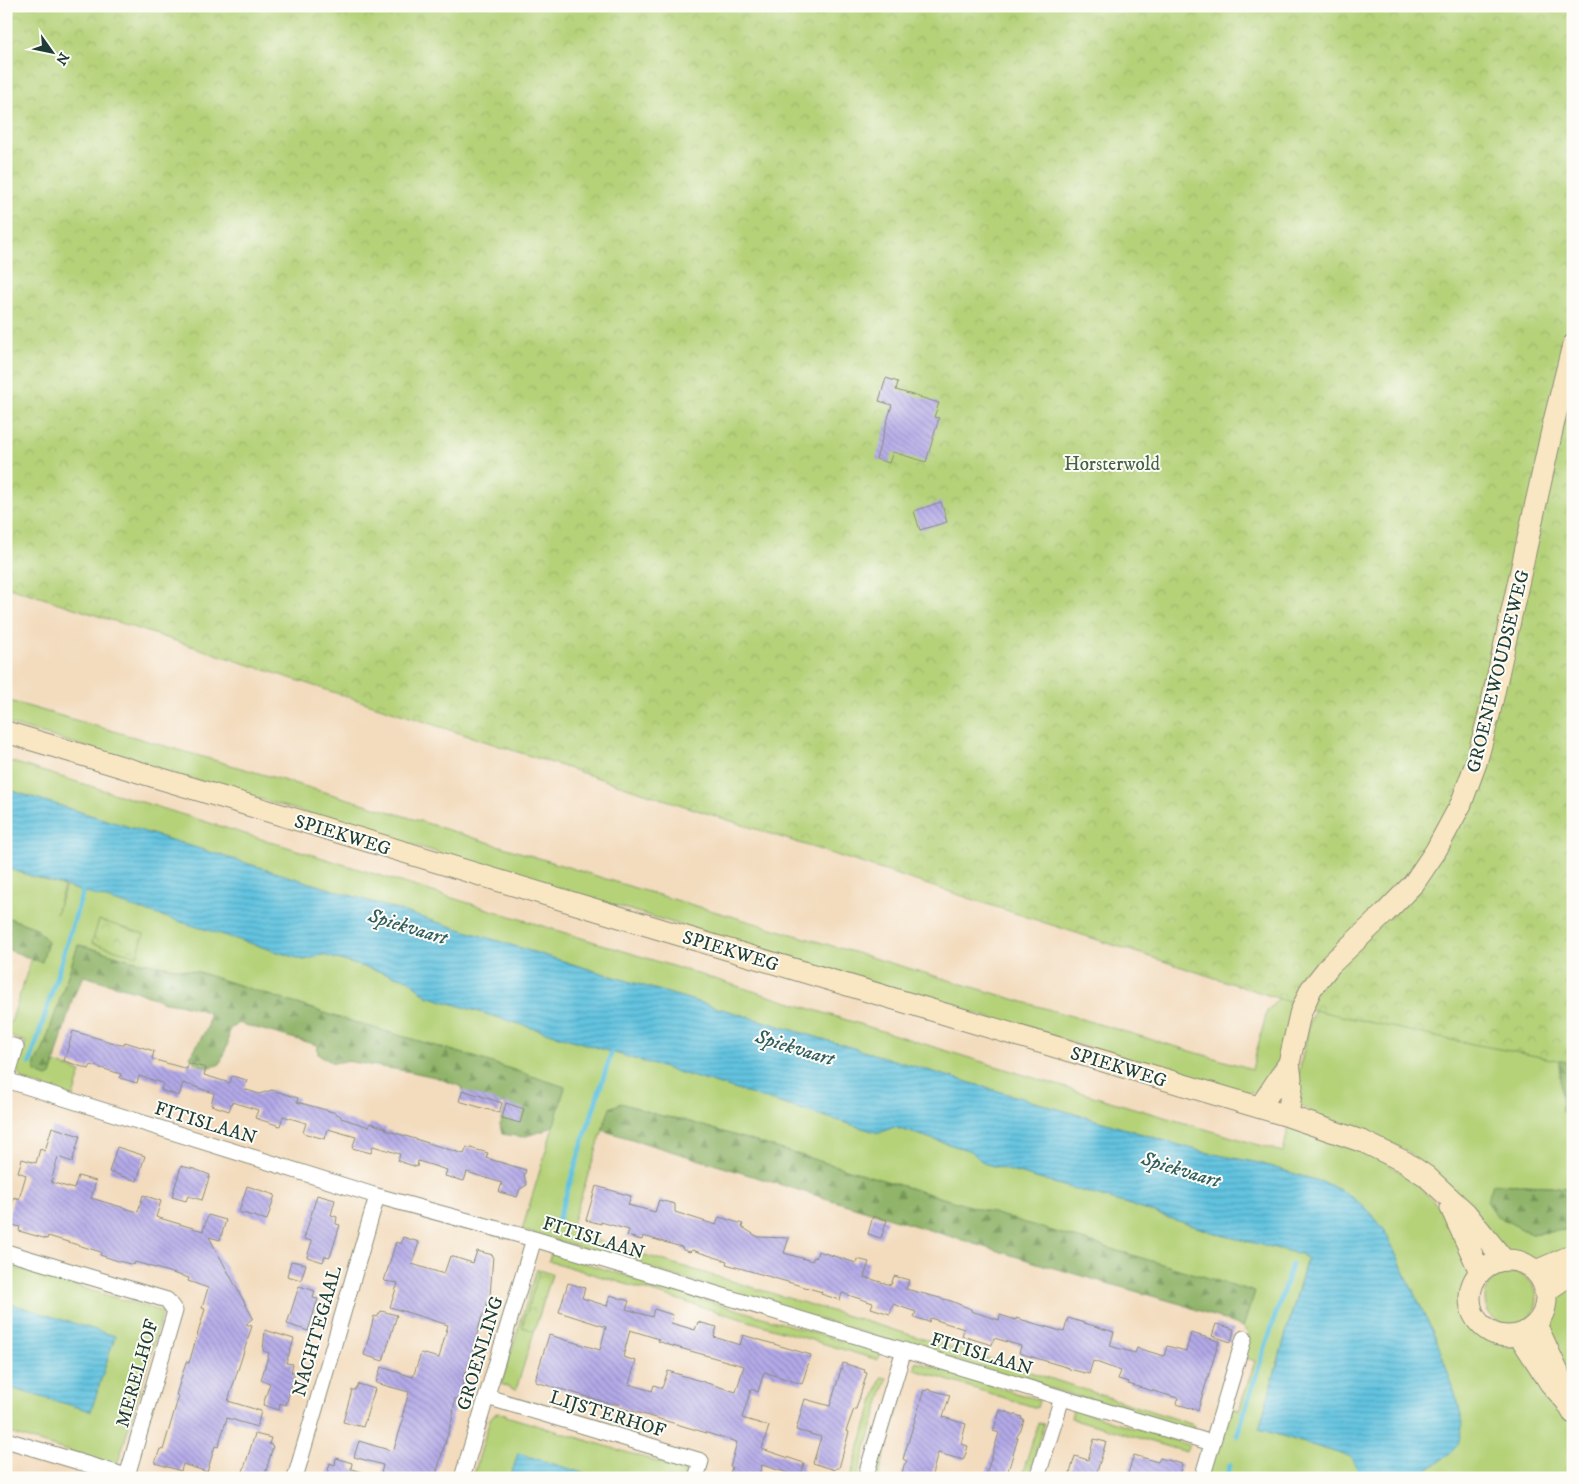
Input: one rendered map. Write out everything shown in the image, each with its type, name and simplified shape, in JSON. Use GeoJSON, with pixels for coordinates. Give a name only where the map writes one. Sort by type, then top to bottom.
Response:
{"type":"FeatureCollection","features":[{"type":"Feature","properties":{"kind":"main road","name":"GROENEWOUDSEWEG"},"geometry":{"type":"LineString","coordinates":[[1288,1116],[1292,1086],[1289,1063],[1300,1014],[1311,989],[1331,964],[1414,883],[1461,804],[1476,763],[1489,715],[1555,417],[1573,345]]}},
{"type":"Feature","properties":{"kind":"main road","name":"SPIEKWEG"},"geometry":{"type":"LineString","coordinates":[[6,732],[696,940],[1260,1107],[1364,1142],[1384,1150],[1426,1176],[1466,1213],[1504,1260]]}},
{"type":"Feature","properties":{"kind":"main road","name":"GROENEWOUDSEWEG"},"geometry":{"type":"LineString","coordinates":[[1260,1107],[1289,1063]]}},
{"type":"Feature","properties":{"kind":"main road","name":"SPIEKWEG"},"geometry":{"type":"LineString","coordinates":[[1443,1192],[1480,1272]]}},
{"type":"Feature","properties":{"kind":"main road"},"geometry":{"type":"LineString","coordinates":[[1536,1271],[1573,1255]]}},
{"type":"Feature","properties":{"kind":"main road"},"geometry":{"type":"LineString","coordinates":[[1504,1260],[1515,1260],[1526,1264],[1536,1271],[1546,1291],[1547,1303],[1543,1314],[1528,1330],[1507,1337],[1495,1334],[1484,1328],[1475,1318],[1471,1307],[1470,1294],[1473,1282],[1480,1272],[1487,1266],[1504,1260]]}},
{"type":"Feature","properties":{"kind":"main road"},"geometry":{"type":"LineString","coordinates":[[1546,1291],[1573,1273]]}},
{"type":"Feature","properties":{"kind":"main road"},"geometry":{"type":"LineString","coordinates":[[1528,1330],[1550,1383],[1569,1407]]}},
{"type":"Feature","properties":{"kind":"street","name":"FITISLAAN"},"geometry":{"type":"LineString","coordinates":[[6,1044],[16,1047],[6,1081],[377,1196],[534,1239],[1212,1443]]}},
{"type":"Feature","properties":{"kind":"street","name":"NACHTEGAAL"},"geometry":{"type":"LineString","coordinates":[[295,1478],[377,1196]]}},
{"type":"Feature","properties":{"kind":"street","name":"GROENLING"},"geometry":{"type":"LineString","coordinates":[[462,1478],[534,1239]]}},
{"type":"Feature","properties":{"kind":"street","name":"MERELHOF"},"geometry":{"type":"LineString","coordinates":[[6,1252],[167,1300],[174,1311],[130,1477]]}},
{"type":"Feature","properties":{"kind":"street"},"geometry":{"type":"LineString","coordinates":[[1202,1478],[1244,1338]]}},
{"type":"Feature","properties":{"kind":"street"},"geometry":{"type":"LineString","coordinates":[[865,1478],[904,1350]]}},
{"type":"Feature","properties":{"kind":"street","name":"LIJSTERHOF"},"geometry":{"type":"LineString","coordinates":[[487,1397],[701,1461],[696,1478]]}},
{"type":"Feature","properties":{"kind":"street"},"geometry":{"type":"LineString","coordinates":[[1037,1478],[1062,1398]]}},
{"type":"Feature","properties":{"kind":"street"},"geometry":{"type":"LineString","coordinates":[[6,1440],[130,1477]]}},
{"type":"Feature","properties":{"kind":"street"},"geometry":{"type":"LineString","coordinates":[[79,1478],[83,1463]]}},
{"type":"Feature","properties":{"kind":"green space","name":"Horsterwold"},"geometry":{"type":"Polygon","coordinates":[[[6,6],[1573,6],[1573,1063],[1441,1038],[1314,1010],[6,586],[6,6]]]}},
{"type":"Feature","properties":{"kind":"green space"},"geometry":{"type":"Polygon","coordinates":[[[6,700],[362,803],[635,888],[1252,1069],[1267,1011],[1278,999],[1295,994],[1333,955],[1275,1072],[1261,1090],[1244,1094],[6,723],[6,700]]]}},
{"type":"Feature","properties":{"kind":"green space"},"geometry":{"type":"Polygon","coordinates":[[[6,760],[1086,1094],[1283,1152],[1289,1126],[1342,1143],[1386,1162],[1418,1185],[1446,1215],[1471,1269],[1464,1300],[1465,1310],[1474,1326],[1495,1342],[1518,1345],[1544,1328],[1553,1295],[1573,1282],[1573,1478],[1411,1478],[1443,1460],[1437,1341],[1384,1229],[1346,1193],[1325,1183],[1259,1163],[1203,1152],[634,983],[6,789],[6,760]]]}},
{"type":"Feature","properties":{"kind":"green space"},"geometry":{"type":"Polygon","coordinates":[[[6,868],[64,886],[56,914],[66,885],[304,960],[323,955],[409,980],[427,996],[879,1133],[894,1127],[971,1151],[983,1163],[1124,1203],[1221,1235],[1300,1254],[1307,1258],[1259,1429],[1351,1457],[1362,1478],[1206,1478],[1227,1406],[1239,1410],[1255,1361],[1242,1357],[1249,1335],[1243,1327],[1254,1292],[680,1119],[610,1108],[570,1230],[605,1243],[984,1357],[1194,1425],[1192,1431],[522,1230],[565,1087],[198,972],[131,960],[78,945],[43,1050],[35,1063],[35,1072],[51,1075],[55,1063],[81,1072],[73,1097],[23,1080],[17,1070],[26,1042],[6,1035],[6,1023],[11,1022],[31,960],[42,961],[36,928],[6,917],[6,868]]]}},
{"type":"Feature","properties":{"kind":"green space"},"geometry":{"type":"Polygon","coordinates":[[[1560,888],[1562,1112],[1573,1114],[1573,1189],[1551,1186],[1493,1184],[1531,1234],[1573,1229],[1573,1248],[1540,1263],[1507,1253],[1410,1153],[1378,1136],[1313,1114],[1302,1106],[1297,1095],[1298,1077],[1316,1002],[1560,888]]]}},
{"type":"Feature","properties":{"kind":"green space"},"geometry":{"type":"Polygon","coordinates":[[[6,917],[36,928],[48,942],[42,962],[6,949],[6,917]]]}},
{"type":"Feature","properties":{"kind":"green space"},"geometry":{"type":"Polygon","coordinates":[[[99,920],[144,934],[137,956],[92,943],[99,920]]]}},
{"type":"Feature","properties":{"kind":"green space"},"geometry":{"type":"Polygon","coordinates":[[[78,945],[131,960],[198,972],[565,1087],[554,1125],[543,1131],[523,1137],[502,1134],[500,1124],[506,1104],[484,1102],[465,1097],[462,1087],[435,1077],[346,1061],[333,1063],[318,1054],[317,1045],[238,1023],[229,1030],[228,1043],[220,1064],[211,1067],[203,1066],[190,1057],[207,1028],[209,1013],[165,1002],[84,976],[73,997],[51,1075],[47,1077],[35,1072],[35,1063],[43,1050],[78,945]]]}},
{"type":"Feature","properties":{"kind":"green space"},"geometry":{"type":"Polygon","coordinates":[[[1573,1026],[1573,1114],[1562,1112],[1559,1063],[1573,1026]]]}},
{"type":"Feature","properties":{"kind":"green space"},"geometry":{"type":"Polygon","coordinates":[[[621,1103],[665,1117],[680,1119],[1255,1292],[1243,1327],[1184,1305],[1047,1266],[602,1130],[610,1108],[621,1103]]]}},
{"type":"Feature","properties":{"kind":"green space"},"geometry":{"type":"Polygon","coordinates":[[[1493,1184],[1551,1186],[1573,1189],[1573,1229],[1531,1234],[1497,1216],[1487,1201],[1493,1184]]]}},
{"type":"Feature","properties":{"kind":"green space"},"geometry":{"type":"Polygon","coordinates":[[[551,1253],[881,1353],[878,1360],[549,1261],[551,1253]]]}},
{"type":"Feature","properties":{"kind":"green space"},"geometry":{"type":"Polygon","coordinates":[[[6,1265],[163,1312],[117,1466],[6,1432],[6,1265]]]}},
{"type":"Feature","properties":{"kind":"green space"},"geometry":{"type":"Polygon","coordinates":[[[537,1269],[552,1274],[516,1390],[501,1384],[537,1269]]]}},
{"type":"Feature","properties":{"kind":"green space"},"geometry":{"type":"Polygon","coordinates":[[[540,1270],[552,1274],[534,1331],[522,1327],[540,1270]]]}},
{"type":"Feature","properties":{"kind":"green space"},"geometry":{"type":"Polygon","coordinates":[[[1506,1273],[1516,1273],[1530,1280],[1537,1294],[1537,1304],[1530,1318],[1516,1325],[1506,1325],[1496,1321],[1489,1314],[1485,1304],[1485,1294],[1489,1284],[1496,1277],[1506,1273]]]}},
{"type":"Feature","properties":{"kind":"green space"},"geometry":{"type":"Polygon","coordinates":[[[916,1362],[1039,1400],[1037,1408],[915,1370],[916,1362]]]}},
{"type":"Feature","properties":{"kind":"green space"},"geometry":{"type":"Polygon","coordinates":[[[881,1377],[887,1378],[857,1478],[850,1478],[881,1377]]]}},
{"type":"Feature","properties":{"kind":"green space"},"geometry":{"type":"Polygon","coordinates":[[[899,1381],[906,1383],[878,1478],[870,1478],[899,1381]]]}},
{"type":"Feature","properties":{"kind":"green space"},"geometry":{"type":"Polygon","coordinates":[[[1073,1409],[1189,1445],[1186,1452],[1071,1418],[1073,1409]]]}},
{"type":"Feature","properties":{"kind":"green space"},"geometry":{"type":"Polygon","coordinates":[[[497,1413],[506,1414],[506,1416],[685,1470],[683,1478],[473,1478],[490,1419],[497,1413]]]}},
{"type":"Feature","properties":{"kind":"green space"},"geometry":{"type":"Polygon","coordinates":[[[1038,1423],[1044,1424],[1028,1478],[1021,1478],[1038,1423]]]}},
{"type":"Feature","properties":{"kind":"water","name":"Spiekvaart"},"geometry":{"type":"Polygon","coordinates":[[[6,789],[634,983],[1203,1152],[1259,1163],[1325,1183],[1346,1193],[1368,1210],[1384,1229],[1437,1341],[1457,1399],[1463,1423],[1458,1445],[1443,1460],[1411,1478],[1362,1478],[1351,1457],[1259,1429],[1307,1259],[1300,1254],[1221,1235],[1124,1203],[983,1163],[971,1151],[894,1127],[879,1133],[427,996],[409,980],[323,955],[304,960],[6,868],[6,789]]]}},
{"type":"Feature","properties":{"kind":"water"},"geometry":{"type":"Polygon","coordinates":[[[6,1302],[115,1336],[91,1411],[6,1387],[6,1302]]]}},
{"type":"Feature","properties":{"kind":"water"},"geometry":{"type":"Polygon","coordinates":[[[518,1453],[599,1478],[510,1478],[518,1453]]]}},
{"type":"Feature","properties":{"kind":"building"},"geometry":{"type":"Polygon","coordinates":[[[886,378],[898,382],[896,390],[939,403],[934,417],[939,418],[926,462],[893,452],[889,463],[876,459],[892,405],[879,401],[886,378]]]}},
{"type":"Feature","properties":{"kind":"building"},"geometry":{"type":"Polygon","coordinates":[[[941,502],[947,522],[920,530],[914,511],[941,502]]]}},
{"type":"Feature","properties":{"kind":"building"},"geometry":{"type":"Polygon","coordinates":[[[73,1031],[121,1045],[124,1045],[125,1042],[154,1051],[152,1059],[187,1069],[188,1063],[206,1068],[204,1075],[230,1083],[232,1076],[247,1080],[244,1089],[259,1094],[272,1090],[298,1098],[297,1102],[333,1112],[341,1116],[341,1118],[369,1127],[370,1123],[386,1128],[386,1130],[464,1154],[467,1147],[488,1153],[486,1158],[526,1170],[524,1176],[527,1185],[520,1189],[517,1197],[499,1192],[502,1183],[467,1172],[464,1181],[445,1176],[447,1170],[418,1161],[417,1167],[398,1161],[400,1154],[373,1146],[371,1153],[352,1148],[356,1137],[328,1129],[325,1139],[303,1133],[306,1123],[283,1116],[280,1126],[255,1118],[258,1110],[232,1102],[229,1111],[211,1105],[214,1093],[183,1083],[179,1096],[161,1090],[163,1083],[139,1076],[137,1083],[120,1078],[121,1074],[91,1065],[89,1069],[64,1061],[73,1031]]]}},
{"type":"Feature","properties":{"kind":"building"},"geometry":{"type":"Polygon","coordinates":[[[463,1090],[502,1103],[499,1113],[459,1101],[463,1090]]]}},
{"type":"Feature","properties":{"kind":"building"},"geometry":{"type":"Polygon","coordinates":[[[506,1103],[524,1109],[520,1123],[502,1118],[506,1103]]]}},
{"type":"Feature","properties":{"kind":"building"},"geometry":{"type":"Polygon","coordinates":[[[52,1127],[80,1136],[72,1162],[58,1157],[51,1182],[74,1189],[78,1176],[96,1181],[91,1198],[138,1212],[143,1195],[161,1201],[156,1217],[203,1231],[208,1215],[226,1220],[220,1240],[209,1237],[253,1318],[246,1324],[252,1326],[228,1401],[261,1411],[257,1427],[227,1418],[218,1447],[215,1446],[207,1472],[183,1464],[181,1471],[155,1463],[160,1449],[163,1450],[179,1396],[176,1395],[186,1362],[189,1363],[205,1309],[202,1308],[208,1288],[188,1281],[189,1278],[135,1262],[134,1265],[118,1261],[100,1255],[101,1252],[48,1236],[47,1239],[19,1231],[20,1227],[6,1223],[14,1197],[19,1199],[26,1175],[18,1172],[22,1159],[36,1163],[40,1149],[45,1151],[52,1127]]]}},
{"type":"Feature","properties":{"kind":"building"},"geometry":{"type":"Polygon","coordinates":[[[117,1147],[145,1156],[137,1181],[109,1172],[117,1147]]]}},
{"type":"Feature","properties":{"kind":"building"},"geometry":{"type":"Polygon","coordinates":[[[181,1166],[210,1175],[202,1200],[188,1196],[186,1201],[172,1197],[181,1166]]]}},
{"type":"Feature","properties":{"kind":"building"},"geometry":{"type":"Polygon","coordinates":[[[247,1186],[275,1195],[267,1220],[239,1212],[247,1186]]]}},
{"type":"Feature","properties":{"kind":"building"},"geometry":{"type":"Polygon","coordinates":[[[596,1186],[631,1196],[628,1205],[655,1212],[659,1200],[675,1204],[675,1212],[716,1225],[719,1217],[743,1224],[742,1227],[758,1237],[789,1238],[784,1253],[812,1261],[814,1257],[816,1258],[818,1251],[856,1263],[857,1259],[869,1262],[864,1277],[891,1285],[894,1276],[909,1280],[906,1289],[951,1301],[971,1309],[971,1311],[999,1320],[1000,1315],[1064,1332],[1068,1318],[1114,1332],[1110,1346],[1135,1353],[1137,1348],[1164,1356],[1167,1346],[1186,1351],[1191,1333],[1219,1341],[1198,1410],[1176,1404],[1178,1398],[1128,1384],[1129,1382],[1118,1379],[1121,1371],[1093,1361],[1089,1374],[1069,1369],[1019,1353],[1021,1346],[994,1338],[992,1345],[962,1336],[964,1329],[930,1318],[929,1322],[914,1317],[916,1312],[893,1304],[890,1314],[871,1308],[873,1303],[842,1293],[840,1300],[821,1294],[822,1292],[726,1264],[727,1261],[692,1250],[690,1252],[683,1250],[682,1247],[643,1236],[642,1240],[627,1236],[629,1230],[586,1220],[596,1186]]]}},
{"type":"Feature","properties":{"kind":"building"},"geometry":{"type":"Polygon","coordinates":[[[317,1195],[335,1200],[331,1215],[337,1217],[336,1224],[340,1225],[330,1257],[325,1256],[323,1262],[307,1257],[312,1241],[304,1239],[317,1195]]]}},
{"type":"Feature","properties":{"kind":"building"},"geometry":{"type":"Polygon","coordinates":[[[873,1216],[887,1220],[881,1238],[868,1234],[873,1216]]]}},
{"type":"Feature","properties":{"kind":"building"},"geometry":{"type":"Polygon","coordinates":[[[403,1237],[419,1242],[412,1264],[444,1274],[450,1256],[473,1263],[477,1251],[493,1255],[490,1297],[487,1302],[486,1311],[482,1316],[467,1370],[465,1371],[461,1393],[457,1399],[455,1398],[453,1416],[435,1478],[380,1478],[383,1465],[354,1457],[359,1441],[392,1451],[404,1417],[402,1417],[409,1392],[376,1383],[381,1367],[413,1377],[421,1353],[439,1358],[448,1325],[390,1307],[398,1283],[384,1281],[396,1242],[401,1244],[403,1237]]]}},
{"type":"Feature","properties":{"kind":"building"},"geometry":{"type":"Polygon","coordinates":[[[291,1261],[306,1264],[301,1280],[287,1276],[291,1261]]]}},
{"type":"Feature","properties":{"kind":"building"},"geometry":{"type":"Polygon","coordinates":[[[568,1283],[585,1288],[582,1298],[607,1306],[610,1295],[629,1301],[626,1309],[652,1317],[654,1309],[673,1315],[671,1323],[695,1330],[698,1322],[717,1327],[714,1337],[740,1345],[743,1335],[811,1355],[802,1384],[764,1372],[758,1392],[751,1389],[742,1418],[769,1426],[762,1449],[804,1463],[801,1477],[762,1465],[759,1476],[754,1474],[753,1478],[729,1478],[732,1467],[730,1466],[737,1442],[619,1407],[620,1405],[536,1382],[549,1335],[600,1350],[606,1327],[559,1312],[568,1283]],[[630,1330],[623,1357],[636,1361],[629,1384],[652,1391],[654,1385],[662,1388],[668,1371],[736,1392],[744,1366],[669,1345],[658,1341],[659,1339],[630,1330]]]}},
{"type":"Feature","properties":{"kind":"building"},"geometry":{"type":"Polygon","coordinates":[[[299,1286],[315,1291],[313,1298],[318,1299],[308,1331],[287,1324],[299,1286]]]}},
{"type":"Feature","properties":{"kind":"building"},"geometry":{"type":"Polygon","coordinates":[[[381,1311],[397,1315],[383,1361],[364,1355],[374,1316],[377,1317],[381,1311]]]}},
{"type":"Feature","properties":{"kind":"building"},"geometry":{"type":"Polygon","coordinates":[[[1216,1324],[1234,1329],[1231,1342],[1212,1336],[1216,1324]]]}},
{"type":"Feature","properties":{"kind":"building"},"geometry":{"type":"Polygon","coordinates":[[[265,1330],[294,1339],[286,1363],[293,1364],[291,1372],[295,1372],[286,1405],[280,1403],[279,1410],[263,1405],[270,1383],[261,1380],[269,1353],[263,1351],[265,1330]]]}},
{"type":"Feature","properties":{"kind":"building"},"geometry":{"type":"Polygon","coordinates":[[[843,1363],[865,1370],[864,1372],[867,1373],[856,1409],[854,1409],[846,1431],[849,1432],[839,1468],[835,1470],[813,1463],[821,1437],[796,1430],[805,1399],[830,1406],[843,1363]]]}},
{"type":"Feature","properties":{"kind":"building"},"geometry":{"type":"Polygon","coordinates":[[[359,1384],[375,1389],[363,1427],[343,1422],[352,1390],[355,1390],[359,1384]]]}},
{"type":"Feature","properties":{"kind":"building"},"geometry":{"type":"Polygon","coordinates":[[[927,1389],[950,1395],[943,1417],[966,1424],[961,1444],[968,1446],[966,1453],[963,1460],[938,1453],[931,1478],[901,1478],[907,1461],[903,1459],[924,1390],[927,1391],[927,1389]]]}},
{"type":"Feature","properties":{"kind":"building"},"geometry":{"type":"Polygon","coordinates":[[[1000,1410],[1022,1417],[1021,1419],[1024,1420],[1016,1438],[1018,1438],[1006,1478],[985,1478],[999,1433],[993,1431],[1000,1410]]]}},
{"type":"Feature","properties":{"kind":"building"},"geometry":{"type":"Polygon","coordinates":[[[255,1434],[271,1438],[269,1444],[273,1446],[264,1478],[241,1478],[255,1434]]]}},
{"type":"Feature","properties":{"kind":"building"},"geometry":{"type":"Polygon","coordinates":[[[1094,1439],[1106,1442],[1095,1478],[1071,1478],[1072,1474],[1070,1473],[1075,1456],[1088,1460],[1094,1439]]]}},
{"type":"Feature","properties":{"kind":"building"},"geometry":{"type":"Polygon","coordinates":[[[1134,1455],[1158,1462],[1160,1458],[1182,1464],[1178,1478],[1142,1478],[1128,1473],[1134,1455]]]}},
{"type":"Feature","properties":{"kind":"building"},"geometry":{"type":"Polygon","coordinates":[[[336,1458],[352,1463],[351,1469],[368,1474],[367,1478],[326,1478],[330,1463],[335,1465],[336,1458]]]}},
{"type":"Feature","properties":{"kind":"waterway"},"geometry":{"type":"LineString","coordinates":[[30,1063],[83,891]]}},
{"type":"Feature","properties":{"kind":"waterway"},"geometry":{"type":"LineString","coordinates":[[557,1223],[612,1051]]}},
{"type":"Feature","properties":{"kind":"waterway"},"geometry":{"type":"LineString","coordinates":[[1237,1435],[1292,1264]]}},
{"type":"Feature","properties":{"kind":"waterway"},"geometry":{"type":"LineString","coordinates":[[1226,1478],[1230,1465]]}}]}
